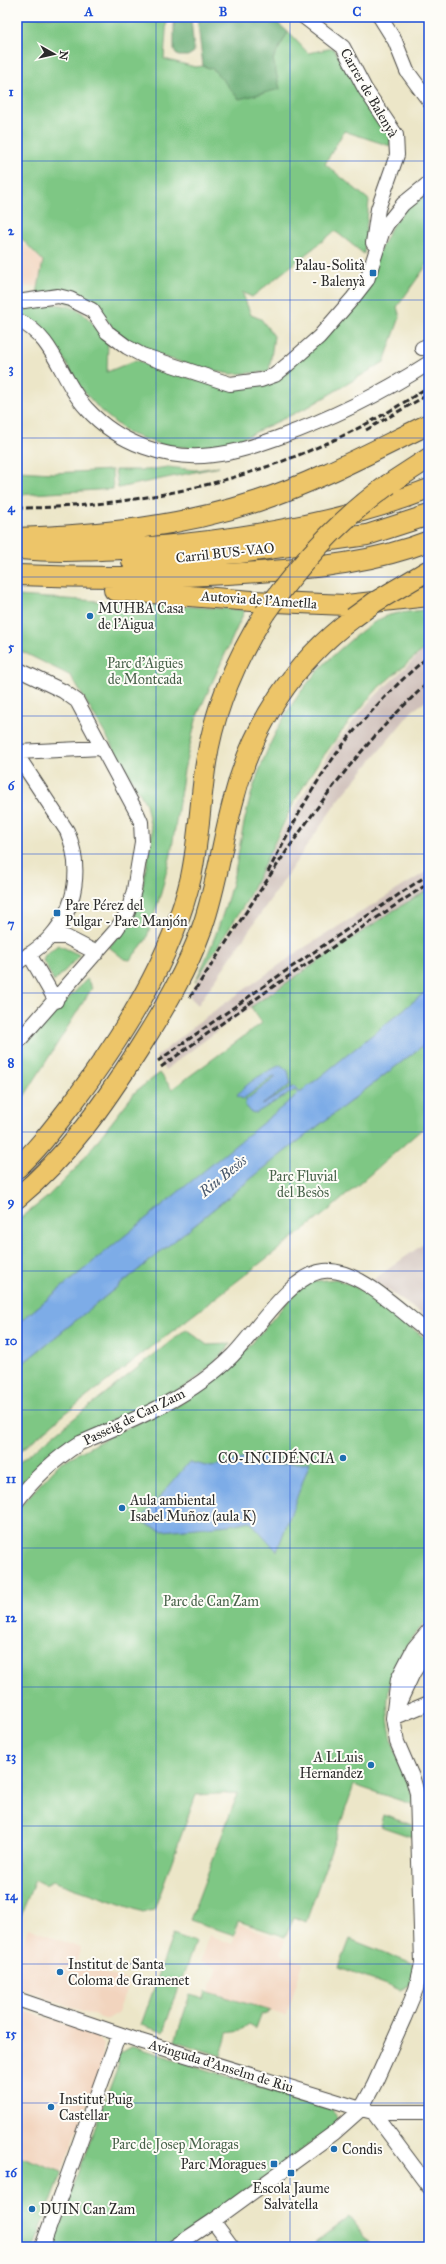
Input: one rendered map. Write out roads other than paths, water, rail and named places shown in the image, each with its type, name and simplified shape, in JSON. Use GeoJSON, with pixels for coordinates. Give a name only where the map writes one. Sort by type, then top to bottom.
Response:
{"type":"FeatureCollection","features":[{"type":"Feature","properties":{"kind":"highway"},"geometry":{"type":"LineString","coordinates":[[372,451],[429,416]]}},
{"type":"Feature","properties":{"kind":"highway"},"geometry":{"type":"LineString","coordinates":[[17,538],[115,532],[177,523],[209,515],[259,501],[310,481],[429,424]]}},
{"type":"Feature","properties":{"kind":"highway"},"geometry":{"type":"LineString","coordinates":[[17,1168],[40,1145],[93,1076],[141,998],[162,957],[178,918],[194,858],[206,763],[214,727],[226,689],[243,651],[265,613],[293,576],[328,536],[358,507],[389,484],[429,458]]}},
{"type":"Feature","properties":{"kind":"highway"},"geometry":{"type":"LineString","coordinates":[[17,549],[49,551],[163,546],[232,537],[301,525],[385,504],[429,488]]}},
{"type":"Feature","properties":{"kind":"highway","name":"Carril BUS-VAO"},"geometry":{"type":"LineString","coordinates":[[17,561],[111,562],[192,558],[367,535],[429,515]]}},
{"type":"Feature","properties":{"kind":"highway"},"geometry":{"type":"LineString","coordinates":[[67,577],[224,563],[286,553],[367,535]]}},
{"type":"Feature","properties":{"kind":"highway"},"geometry":{"type":"LineString","coordinates":[[17,575],[155,578],[275,571],[316,567],[364,559],[423,538]]}},
{"type":"Feature","properties":{"kind":"highway"},"geometry":{"type":"LineString","coordinates":[[17,1198],[43,1175],[88,1124],[118,1082],[156,1021],[181,976],[202,929],[215,885],[234,796],[255,738],[278,697],[307,659],[329,637],[375,602],[429,570]]}},
{"type":"Feature","properties":{"kind":"highway","name":"Autovia de l'Ametlla"},"geometry":{"type":"LineString","coordinates":[[17,584],[322,605],[381,603],[429,596]]}},
{"type":"Feature","properties":{"kind":"highway"},"geometry":{"type":"LineString","coordinates":[[17,1152],[57,1123]]}},
{"type":"Feature","properties":{"kind":"street","name":"Carrer de Balenyà"},"geometry":{"type":"LineString","coordinates":[[304,17],[343,47],[365,89],[396,135],[397,155],[378,209],[373,247],[374,255]]}},
{"type":"Feature","properties":{"kind":"street"},"geometry":{"type":"LineString","coordinates":[[380,17],[395,41],[407,71],[429,101]]}},
{"type":"Feature","properties":{"kind":"street"},"geometry":{"type":"LineString","coordinates":[[17,302],[58,296],[70,299],[92,310],[108,332],[127,347],[142,355],[230,384],[261,380],[275,375],[319,337],[367,280],[374,255],[388,224],[403,204],[429,183]]}},
{"type":"Feature","properties":{"kind":"street"},"geometry":{"type":"LineString","coordinates":[[17,320],[34,330],[57,359],[77,397],[105,425],[143,447],[157,452],[196,456],[213,456],[306,428],[355,406],[429,363]]}},
{"type":"Feature","properties":{"kind":"street"},"geometry":{"type":"LineString","coordinates":[[17,668],[72,695],[80,706],[138,813],[142,831],[132,902],[120,925],[56,1001],[17,1043]]}},
{"type":"Feature","properties":{"kind":"street"},"geometry":{"type":"LineString","coordinates":[[17,963],[50,937],[58,927],[70,904],[75,882],[75,857],[72,843],[61,820],[17,754],[102,748]]}},
{"type":"Feature","properties":{"kind":"street"},"geometry":{"type":"LineString","coordinates":[[50,937],[66,937],[97,953]]}},
{"type":"Feature","properties":{"kind":"street"},"geometry":{"type":"LineString","coordinates":[[29,954],[56,1001]]}},
{"type":"Feature","properties":{"kind":"street","name":"Passeig de Can Zam"},"geometry":{"type":"LineString","coordinates":[[17,1501],[40,1474],[65,1452],[80,1443],[178,1398],[206,1379],[232,1356],[294,1284],[308,1275],[323,1271],[339,1272],[368,1286],[429,1333]]}},
{"type":"Feature","properties":{"kind":"street"},"geometry":{"type":"LineString","coordinates":[[174,2247],[214,2221],[367,2110],[374,2085],[416,1989],[422,1964],[417,1793],[397,1742],[392,1718],[398,1679],[414,1648],[429,1630]]}},
{"type":"Feature","properties":{"kind":"street"},"geometry":{"type":"LineString","coordinates":[[392,1718],[413,1673],[429,1648]]}},
{"type":"Feature","properties":{"kind":"street"},"geometry":{"type":"LineString","coordinates":[[392,1718],[428,1705]]}},
{"type":"Feature","properties":{"kind":"street","name":"Avinguda d'Anselm de Riu"},"geometry":{"type":"LineString","coordinates":[[17,1999],[119,2034],[367,2110],[429,2112]]}},
{"type":"Feature","properties":{"kind":"street"},"geometry":{"type":"LineString","coordinates":[[42,2247],[119,2034]]}},
{"type":"Feature","properties":{"kind":"street"},"geometry":{"type":"LineString","coordinates":[[367,2110],[429,2187]]}},
{"type":"Feature","properties":{"kind":"street"},"geometry":{"type":"LineString","coordinates":[[214,2221],[232,2247]]}},
{"type":"Feature","properties":{"kind":"water","name":"Riu Besòs"},"geometry":{"type":"Polygon","coordinates":[[[429,989],[429,1041],[284,1152],[17,1368],[17,1324],[298,1094],[295,1090],[256,1113],[251,1112],[245,1105],[246,1100],[276,1077],[274,1076],[243,1099],[237,1096],[245,1087],[263,1074],[281,1065],[288,1071],[291,1084],[262,1105],[294,1086],[300,1093],[429,989]]]}},
{"type":"Feature","properties":{"kind":"water"},"geometry":{"type":"Polygon","coordinates":[[[261,1454],[281,1458],[274,1465],[310,1462],[277,1551],[250,1521],[229,1525],[163,1531],[139,1522],[189,1462],[211,1467],[261,1454]]]}},
{"type":"Feature","properties":{"kind":"railway"},"geometry":{"type":"LineString","coordinates":[[17,508],[71,506],[125,500],[179,491],[232,478],[284,461],[335,440],[383,415],[429,386]]}},
{"type":"Feature","properties":{"kind":"railway"},"geometry":{"type":"LineString","coordinates":[[366,430],[429,394]]}},
{"type":"Feature","properties":{"kind":"railway"},"geometry":{"type":"LineString","coordinates":[[268,872],[310,794],[334,757],[378,704],[429,656]]}},
{"type":"Feature","properties":{"kind":"railway"},"geometry":{"type":"LineString","coordinates":[[190,997],[272,873],[329,792],[360,753],[393,716],[429,682]]}},
{"type":"Feature","properties":{"kind":"railway"},"geometry":{"type":"LineString","coordinates":[[158,1061],[271,981],[429,874]]}},
{"type":"Feature","properties":{"kind":"railway"},"geometry":{"type":"LineString","coordinates":[[161,1067],[274,986],[429,883]]}},
{"type":"Feature","properties":{"kind":"place","name":"Palau-Solità - Balenyà"},"geometry":{"type":"Point","coordinates":[373,273]}},
{"type":"Feature","properties":{"kind":"place","name":"MUHBA Casa de l'Aigua"},"geometry":{"type":"Point","coordinates":[90,616]}},
{"type":"Feature","properties":{"kind":"place","name":"Pare Pérez del Pulgar - Pare Manjón"},"geometry":{"type":"Point","coordinates":[57,913]}},
{"type":"Feature","properties":{"kind":"place","name":"CO-INCIDÉNCIA"},"geometry":{"type":"Point","coordinates":[343,1458]}},
{"type":"Feature","properties":{"kind":"place","name":"Aula ambiental Isabel Muñoz (aula K)"},"geometry":{"type":"Point","coordinates":[122,1508]}},
{"type":"Feature","properties":{"kind":"place","name":"A LLuis Hernandez"},"geometry":{"type":"Point","coordinates":[371,1765]}},
{"type":"Feature","properties":{"kind":"place","name":"Institut de Santa Coloma de Gramenet"},"geometry":{"type":"Point","coordinates":[60,1972]}},
{"type":"Feature","properties":{"kind":"place","name":"Institut Puig Castellar"},"geometry":{"type":"Point","coordinates":[51,2107]}},
{"type":"Feature","properties":{"kind":"place","name":"Condis"},"geometry":{"type":"Point","coordinates":[334,2149]}},
{"type":"Feature","properties":{"kind":"place","name":"Parc Moragues"},"geometry":{"type":"Point","coordinates":[274,2164]}},
{"type":"Feature","properties":{"kind":"place","name":"Escola Jaume Salvatella"},"geometry":{"type":"Point","coordinates":[291,2173]}},
{"type":"Feature","properties":{"kind":"place","name":"DUIN Can Zam"},"geometry":{"type":"Point","coordinates":[32,2209]}},
{"type":"Feature","properties":{"kind":"park label","name":"Parc d'Aigües de Montcada"},"geometry":{"type":"Point","coordinates":[145,672]}},
{"type":"Feature","properties":{"kind":"park label","name":"Parc Fluvial del Besòs"},"geometry":{"type":"Point","coordinates":[303,1184]}},
{"type":"Feature","properties":{"kind":"park label","name":"Parc de Can Zam"},"geometry":{"type":"Point","coordinates":[211,1601]}},
{"type":"Feature","properties":{"kind":"park label","name":"Parc de Josep Moragas"},"geometry":{"type":"Point","coordinates":[175,2144]}}]}
